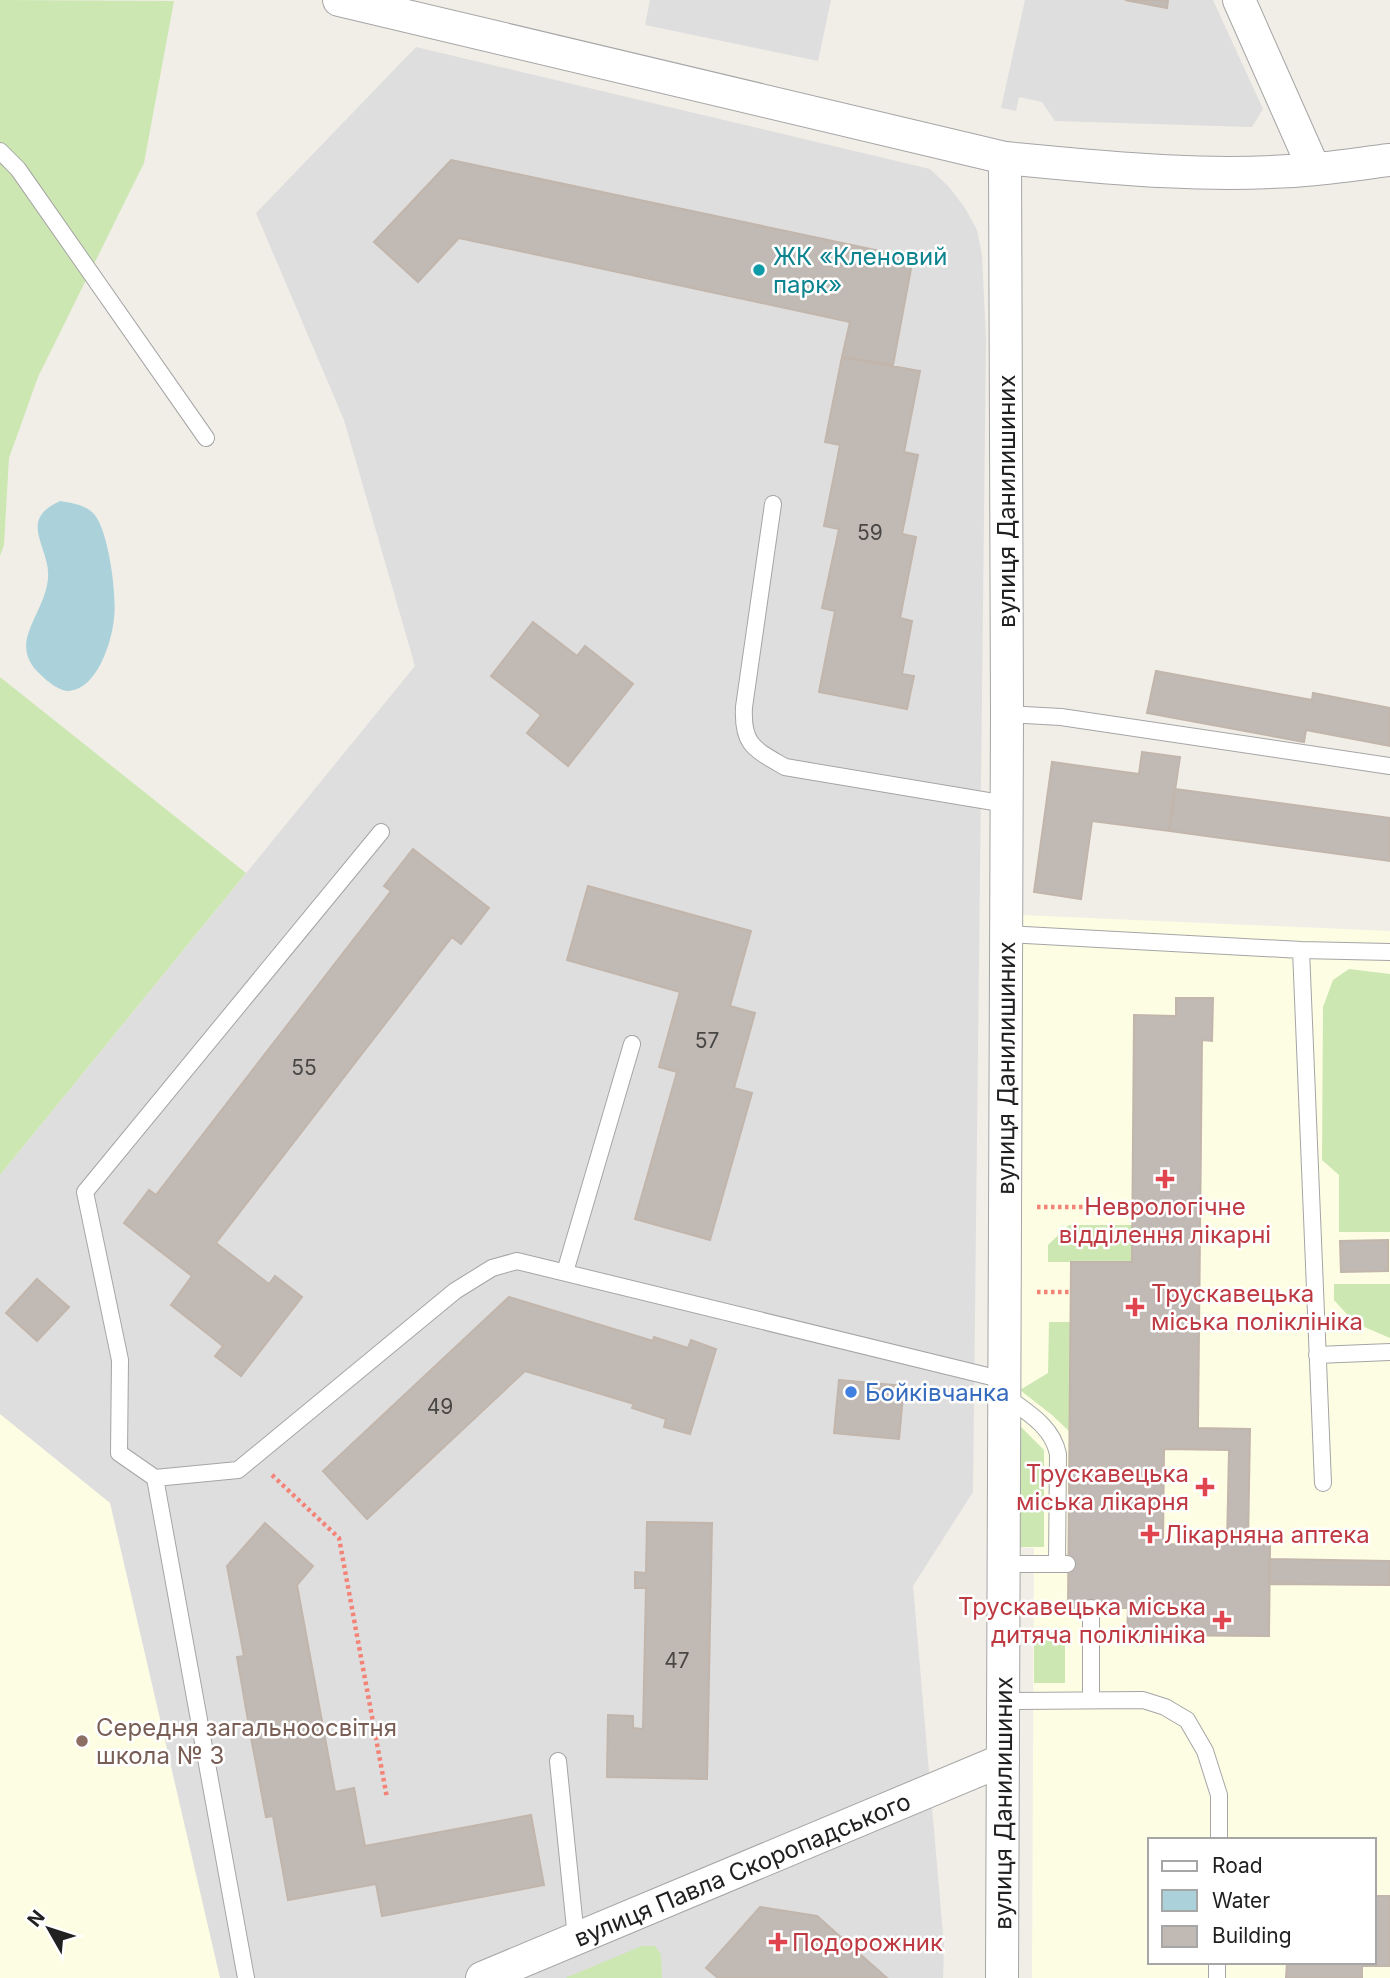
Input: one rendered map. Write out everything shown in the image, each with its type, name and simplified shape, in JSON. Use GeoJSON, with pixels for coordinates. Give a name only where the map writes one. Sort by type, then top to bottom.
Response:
{"type":"FeatureCollection","features":[{"type":"Feature","properties":{"kind":"street"},"geometry":{"type":"LineString","coordinates":[[339,0],[1005,158],[1108,168],[1202,172],[1314,170],[1390,160]]}},
{"type":"Feature","properties":{"kind":"street"},"geometry":{"type":"LineString","coordinates":[[1239,0],[1314,170]]}},
{"type":"Feature","properties":{"kind":"street","name":"вулиця Данилишиних"},"geometry":{"type":"LineString","coordinates":[[1002,1978],[1007,714],[1005,158]]}},
{"type":"Feature","properties":{"kind":"street","name":"вулиця Павла Скоропадського"},"geometry":{"type":"LineString","coordinates":[[482,1978],[1003,1760]]}},
{"type":"Feature","properties":{"kind":"lane"},"geometry":{"type":"LineString","coordinates":[[0,151],[18,169],[206,438]]}},
{"type":"Feature","properties":{"kind":"lane"},"geometry":{"type":"LineString","coordinates":[[773,503],[744,707],[743,729],[755,749],[785,767],[1006,804]]}},
{"type":"Feature","properties":{"kind":"lane"},"geometry":{"type":"LineString","coordinates":[[1007,714],[1061,717],[1390,766]]}},
{"type":"Feature","properties":{"kind":"lane"},"geometry":{"type":"LineString","coordinates":[[382,832],[85,1192],[120,1360],[120,1453],[155,1478],[238,1470],[455,1290],[492,1268],[517,1261],[1004,1388],[1044,1426],[1055,1442],[1058,1454],[1063,1564],[1003,1564]]}},
{"type":"Feature","properties":{"kind":"lane"},"geometry":{"type":"LineString","coordinates":[[1006,934],[1301,950],[1390,952]]}},
{"type":"Feature","properties":{"kind":"lane"},"geometry":{"type":"LineString","coordinates":[[1301,950],[1323,1483]]}},
{"type":"Feature","properties":{"kind":"lane"},"geometry":{"type":"LineString","coordinates":[[565,1272],[632,1044]]}},
{"type":"Feature","properties":{"kind":"lane"},"geometry":{"type":"LineString","coordinates":[[1317,1355],[1390,1352]]}},
{"type":"Feature","properties":{"kind":"lane"},"geometry":{"type":"LineString","coordinates":[[155,1478],[246,1978]]}},
{"type":"Feature","properties":{"kind":"lane"},"geometry":{"type":"LineString","coordinates":[[1091,1608],[1091,1700]]}},
{"type":"Feature","properties":{"kind":"lane"},"geometry":{"type":"LineString","coordinates":[[1003,1700],[1143,1700],[1165,1707],[1187,1720],[1205,1751],[1219,1796],[1219,1838]]}},
{"type":"Feature","properties":{"kind":"lane"},"geometry":{"type":"LineString","coordinates":[[558,1761],[576,1938]]}},
{"type":"Feature","properties":{"kind":"path"},"geometry":{"type":"LineString","coordinates":[[1074,1207],[1132,1207]]}},
{"type":"Feature","properties":{"kind":"path"},"geometry":{"type":"LineString","coordinates":[[1032,1292],[1071,1292]]}},
{"type":"Feature","properties":{"kind":"path"},"geometry":{"type":"LineString","coordinates":[[253,1458],[339,1538],[387,1798]]}},
{"type":"Feature","properties":{"kind":"shaded area"},"geometry":{"type":"Polygon","coordinates":[[[650,0],[831,0],[818,61],[645,25],[650,0]]]}},
{"type":"Feature","properties":{"kind":"shaded area"},"geometry":{"type":"Polygon","coordinates":[[[1025,0],[1213,0],[1263,109],[1252,127],[1055,121],[1042,102],[1019,97],[1016,111],[1001,108],[1025,0]]]}},
{"type":"Feature","properties":{"kind":"shaded area"},"geometry":{"type":"Polygon","coordinates":[[[416,47],[930,169],[949,187],[977,230],[982,255],[986,340],[973,1492],[913,1586],[944,1946],[943,1978],[0,1978],[0,1175],[415,666],[344,420],[256,213],[416,47]]]}},
{"type":"Feature","properties":{"kind":"shaded area","name":"Трускавецька міська лікарня"},"geometry":{"type":"Polygon","coordinates":[[[1021,915],[1390,931],[1390,1978],[1032,1978],[1034,1548],[1020,1547],[1021,915]]]}},
{"type":"Feature","properties":{"kind":"shaded area","name":"Середня загальноосвітня школа № 3"},"geometry":{"type":"Polygon","coordinates":[[[0,1414],[110,1503],[220,1978],[0,1978],[0,1414]]]}},
{"type":"Feature","properties":{"kind":"green space"},"geometry":{"type":"Polygon","coordinates":[[[0,0],[174,1],[144,163],[38,377],[9,458],[4,545],[0,556],[0,0]]]}},
{"type":"Feature","properties":{"kind":"green space"},"geometry":{"type":"Polygon","coordinates":[[[0,677],[246,873],[0,1175],[0,677]]]}},
{"type":"Feature","properties":{"kind":"green space"},"geometry":{"type":"Polygon","coordinates":[[[1349,969],[1390,974],[1390,1232],[1339,1232],[1339,1175],[1322,1160],[1323,1007],[1333,980],[1349,969]]]}},
{"type":"Feature","properties":{"kind":"green space"},"geometry":{"type":"Polygon","coordinates":[[[1069,1225],[1132,1225],[1132,1262],[1048,1262],[1048,1245],[1069,1225]]]}},
{"type":"Feature","properties":{"kind":"green space"},"geometry":{"type":"Polygon","coordinates":[[[1334,1284],[1390,1284],[1390,1338],[1355,1323],[1334,1300],[1334,1284]]]}},
{"type":"Feature","properties":{"kind":"green space"},"geometry":{"type":"Polygon","coordinates":[[[1049,1322],[1071,1322],[1070,1432],[1020,1390],[1048,1373],[1049,1322]]]}},
{"type":"Feature","properties":{"kind":"green space"},"geometry":{"type":"Polygon","coordinates":[[[1020,1426],[1044,1450],[1044,1547],[1020,1547],[1020,1426]]]}},
{"type":"Feature","properties":{"kind":"green space"},"geometry":{"type":"Polygon","coordinates":[[[1034,1632],[1065,1632],[1065,1683],[1034,1683],[1034,1632]]]}},
{"type":"Feature","properties":{"kind":"green space"},"geometry":{"type":"Polygon","coordinates":[[[642,1946],[655,1946],[661,1954],[662,1978],[565,1978],[642,1946]]]}},
{"type":"Feature","properties":{"kind":"water"},"geometry":{"type":"Polygon","coordinates":[[[60,501],[87,508],[99,522],[111,565],[115,608],[113,628],[101,663],[88,682],[69,691],[58,688],[45,679],[31,664],[27,653],[30,630],[48,579],[48,567],[38,526],[40,517],[47,509],[60,501]]]}},
{"type":"Feature","properties":{"kind":"building"},"geometry":{"type":"Polygon","coordinates":[[[1125,0],[1168,0],[1167,8],[1125,0]]]}},
{"type":"Feature","properties":{"kind":"building","name":"ЖК «Кленовий парк»"},"geometry":{"type":"Polygon","coordinates":[[[451,160],[913,258],[893,365],[842,357],[850,322],[459,238],[418,282],[374,242],[451,160]]]}},
{"type":"Feature","properties":{"kind":"building"},"geometry":{"type":"Polygon","coordinates":[[[842,357],[920,371],[904,452],[918,455],[902,534],[916,537],[900,618],[912,621],[902,674],[914,676],[907,709],[819,692],[835,611],[822,608],[839,529],[824,526],[840,445],[825,442],[842,357]]]}},
{"type":"Feature","properties":{"kind":"building"},"geometry":{"type":"Polygon","coordinates":[[[533,622],[577,656],[585,646],[633,684],[568,766],[527,733],[541,715],[491,676],[533,622]]]}},
{"type":"Feature","properties":{"kind":"building"},"geometry":{"type":"Polygon","coordinates":[[[1156,671],[1312,700],[1313,693],[1390,708],[1390,746],[1306,730],[1304,742],[1147,713],[1156,671]]]}},
{"type":"Feature","properties":{"kind":"building"},"geometry":{"type":"Polygon","coordinates":[[[1142,752],[1180,757],[1169,831],[1092,821],[1081,899],[1034,892],[1052,762],[1139,774],[1142,752]]]}},
{"type":"Feature","properties":{"kind":"building"},"geometry":{"type":"Polygon","coordinates":[[[1175,789],[1390,818],[1390,861],[1169,831],[1175,789]]]}},
{"type":"Feature","properties":{"kind":"building"},"geometry":{"type":"Polygon","coordinates":[[[413,849],[489,908],[461,944],[452,937],[216,1243],[269,1284],[275,1276],[302,1297],[241,1376],[215,1356],[223,1346],[171,1305],[192,1276],[124,1223],[149,1190],[156,1195],[391,891],[384,886],[413,849]]]}},
{"type":"Feature","properties":{"kind":"building"},"geometry":{"type":"Polygon","coordinates":[[[588,886],[751,931],[730,1006],[755,1013],[734,1088],[752,1093],[710,1240],[635,1219],[677,1072],[659,1067],[680,992],[567,960],[588,886]]]}},
{"type":"Feature","properties":{"kind":"building","name":"Трускавецька міська поліклініка"},"geometry":{"type":"Polygon","coordinates":[[[1176,998],[1213,998],[1212,1041],[1202,1040],[1198,1428],[1250,1429],[1248,1545],[1270,1545],[1269,1636],[1127,1635],[1128,1608],[1068,1608],[1071,1262],[1132,1262],[1134,1015],[1176,1016],[1176,998]],[[1164,1449],[1163,1544],[1227,1545],[1229,1450],[1164,1449]]]}},
{"type":"Feature","properties":{"kind":"building"},"geometry":{"type":"Polygon","coordinates":[[[1388,1240],[1388,1271],[1341,1272],[1340,1241],[1388,1240]]]}},
{"type":"Feature","properties":{"kind":"building"},"geometry":{"type":"Polygon","coordinates":[[[37,1279],[69,1307],[37,1341],[6,1313],[37,1279]]]}},
{"type":"Feature","properties":{"kind":"building"},"geometry":{"type":"Polygon","coordinates":[[[509,1297],[653,1341],[654,1337],[688,1348],[691,1340],[716,1349],[690,1434],[664,1427],[666,1419],[632,1408],[634,1404],[525,1371],[367,1519],[323,1471],[509,1297]]]}},
{"type":"Feature","properties":{"kind":"building"},"geometry":{"type":"Polygon","coordinates":[[[839,1380],[904,1386],[899,1439],[834,1433],[839,1380]]]}},
{"type":"Feature","properties":{"kind":"building"},"geometry":{"type":"Polygon","coordinates":[[[647,1522],[712,1523],[707,1779],[607,1777],[608,1715],[633,1716],[633,1728],[643,1729],[646,1588],[635,1588],[635,1572],[646,1573],[647,1522]]]}},
{"type":"Feature","properties":{"kind":"building"},"geometry":{"type":"Polygon","coordinates":[[[265,1523],[313,1566],[297,1585],[335,1792],[354,1788],[365,1846],[531,1815],[544,1885],[382,1916],[376,1884],[288,1900],[273,1816],[266,1817],[250,1732],[237,1657],[244,1656],[227,1566],[265,1523]]]}},
{"type":"Feature","properties":{"kind":"building"},"geometry":{"type":"Polygon","coordinates":[[[1269,1559],[1390,1561],[1390,1585],[1269,1584],[1269,1559]]]}},
{"type":"Feature","properties":{"kind":"building"},"geometry":{"type":"Polygon","coordinates":[[[1376,1896],[1390,1896],[1390,1966],[1362,1966],[1362,1978],[1286,1978],[1287,1964],[1376,1964],[1376,1896]]]}},
{"type":"Feature","properties":{"kind":"building"},"geometry":{"type":"Polygon","coordinates":[[[760,1907],[817,1916],[887,1978],[718,1978],[706,1968],[760,1907]]]}},
{"type":"Feature","properties":{"kind":"place","name":"ЖК «Кленовий парк»"},"geometry":{"type":"Point","coordinates":[759,270]}},
{"type":"Feature","properties":{"kind":"place","name":"Неврологічне відділення лікарні"},"geometry":{"type":"Point","coordinates":[1165,1179]}},
{"type":"Feature","properties":{"kind":"place","name":"Трускавецька міська поліклініка"},"geometry":{"type":"Point","coordinates":[1135,1307]}},
{"type":"Feature","properties":{"kind":"place","name":"Бойківчанка"},"geometry":{"type":"Point","coordinates":[851,1392]}},
{"type":"Feature","properties":{"kind":"place","name":"Трускавецька міська лікарня"},"geometry":{"type":"Point","coordinates":[1205,1487]}},
{"type":"Feature","properties":{"kind":"place","name":"Лікарняна аптека"},"geometry":{"type":"Point","coordinates":[1150,1534]}},
{"type":"Feature","properties":{"kind":"place","name":"Трускавецька міська дитяча поліклініка"},"geometry":{"type":"Point","coordinates":[1222,1620]}},
{"type":"Feature","properties":{"kind":"place","name":"Середня загальноосвітня школа № 3"},"geometry":{"type":"Point","coordinates":[82,1741]}},
{"type":"Feature","properties":{"kind":"place","name":"Подорожник"},"geometry":{"type":"Point","coordinates":[778,1942]}}]}
